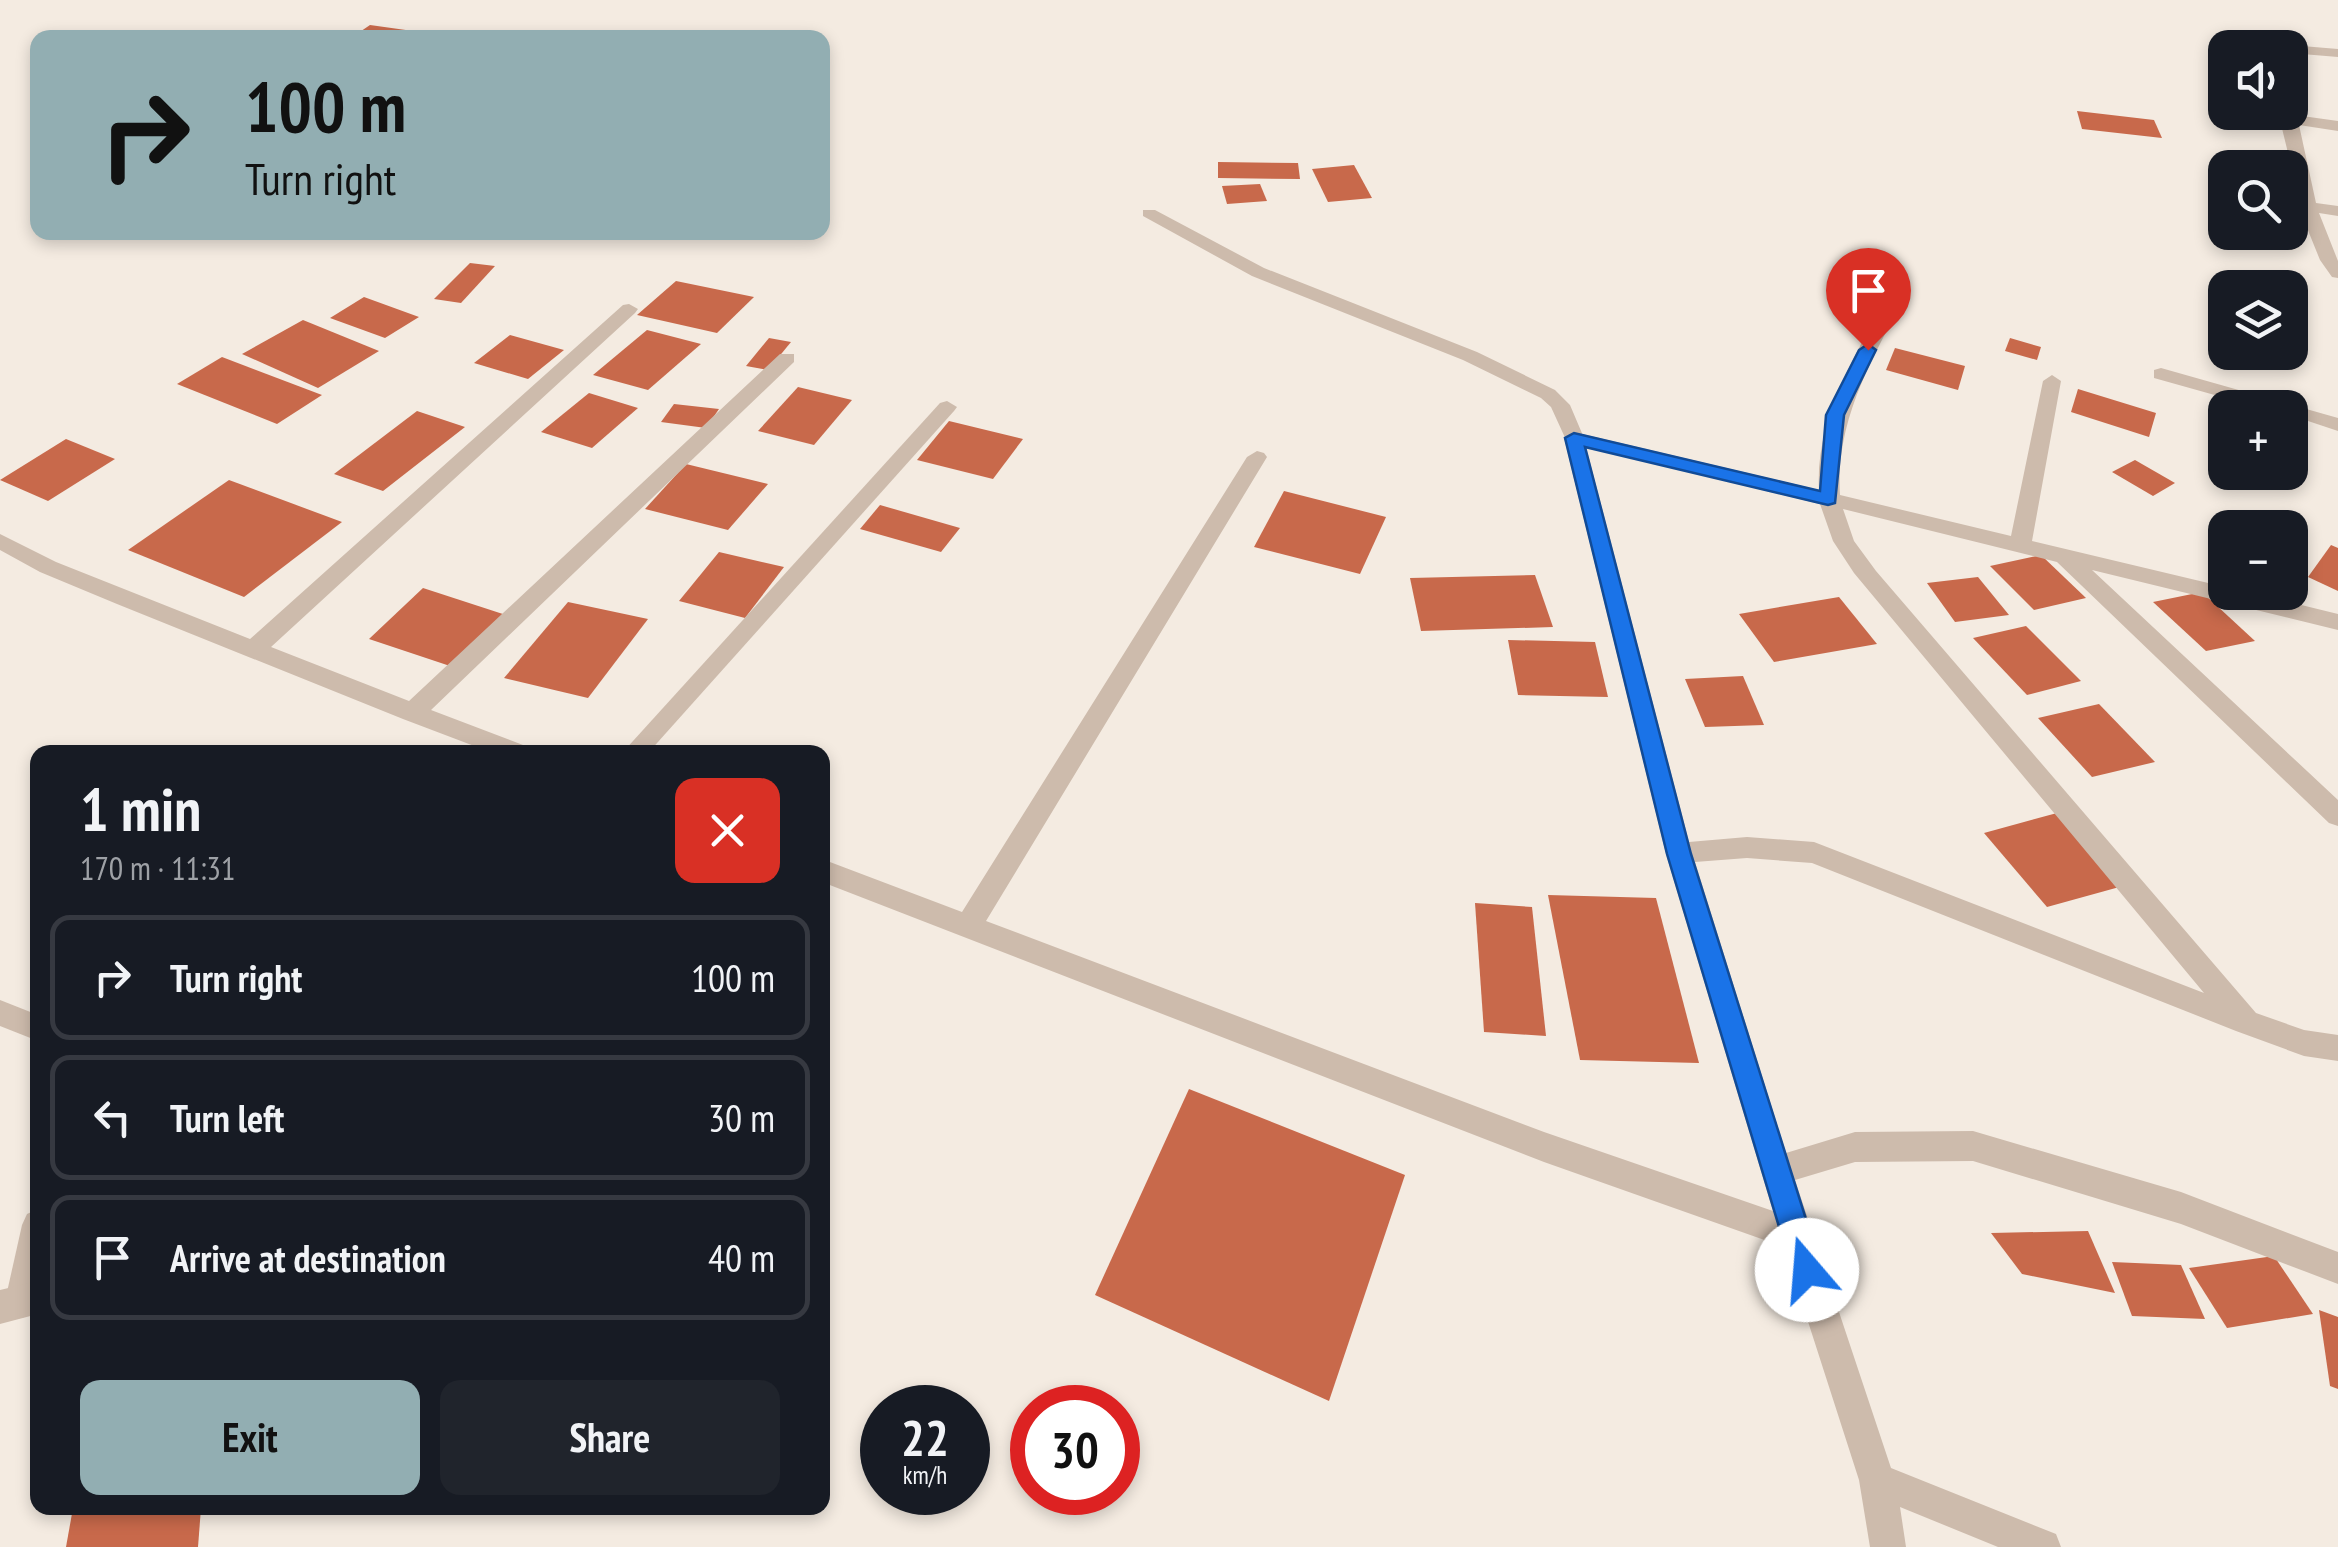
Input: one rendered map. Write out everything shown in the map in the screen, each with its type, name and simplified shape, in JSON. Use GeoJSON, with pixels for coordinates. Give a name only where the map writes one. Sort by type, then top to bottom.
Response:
{"type":"FeatureCollection","features":[{"type":"Feature","properties":{"kind":"street"},"geometry":{"type":"LineString","coordinates":[[2308,52],[2338,54]]}},
{"type":"Feature","properties":{"kind":"street"},"geometry":{"type":"LineString","coordinates":[[2308,120],[2338,126]]}},
{"type":"Feature","properties":{"kind":"street"},"geometry":{"type":"LineString","coordinates":[[2291,130],[2314,230],[2328,264],[2338,273]]}},
{"type":"Feature","properties":{"kind":"street"},"geometry":{"type":"LineString","coordinates":[[2311,207],[2338,212]]}},
{"type":"Feature","properties":{"kind":"street"},"geometry":{"type":"LineString","coordinates":[[1149,213],[1258,272],[1470,356],[1533,386],[1560,406],[1574,438],[1679,854],[1796,1235],[1877,1480],[1888,1547]]}},
{"type":"Feature","properties":{"kind":"street"},"geometry":{"type":"LineString","coordinates":[[1898,293],[1835,415],[1828,499],[1840,534],[1880,590],[2246,1022]]}},
{"type":"Feature","properties":{"kind":"street"},"geometry":{"type":"LineString","coordinates":[[253,650],[628,309]]}},
{"type":"Feature","properties":{"kind":"street"},"geometry":{"type":"LineString","coordinates":[[412,712],[787,358]]}},
{"type":"Feature","properties":{"kind":"street"},"geometry":{"type":"LineString","coordinates":[[2161,374],[2221,390]]}},
{"type":"Feature","properties":{"kind":"street"},"geometry":{"type":"LineString","coordinates":[[2020,545],[2052,381]]}},
{"type":"Feature","properties":{"kind":"street"},"geometry":{"type":"LineString","coordinates":[[641,745],[947,408]]}},
{"type":"Feature","properties":{"kind":"street"},"geometry":{"type":"LineString","coordinates":[[2308,415],[2338,425]]}},
{"type":"Feature","properties":{"kind":"street"},"geometry":{"type":"LineString","coordinates":[[1574,438],[2338,622]]}},
{"type":"Feature","properties":{"kind":"street"},"geometry":{"type":"LineString","coordinates":[[969,925],[1257,457]]}},
{"type":"Feature","properties":{"kind":"street"},"geometry":{"type":"LineString","coordinates":[[0,541],[48,567],[496,745]]}},
{"type":"Feature","properties":{"kind":"street"},"geometry":{"type":"LineString","coordinates":[[2062,555],[2338,816]]}},
{"type":"Feature","properties":{"kind":"street"},"geometry":{"type":"LineString","coordinates":[[1679,854],[1718,847],[1770,846],[1814,854],[2246,1022],[2304,1043],[2338,1048]]}},
{"type":"Feature","properties":{"kind":"street"},"geometry":{"type":"LineString","coordinates":[[830,873],[1544,1147],[1796,1235]]}},
{"type":"Feature","properties":{"kind":"street"},"geometry":{"type":"LineString","coordinates":[[0,1013],[30,1025]]}},
{"type":"Feature","properties":{"kind":"street"},"geometry":{"type":"LineString","coordinates":[[1776,1171],[1854,1147],[1973,1146],[2181,1208],[2338,1268]]}},
{"type":"Feature","properties":{"kind":"street"},"geometry":{"type":"LineString","coordinates":[[20,1302],[30,1259]]}},
{"type":"Feature","properties":{"kind":"street"},"geometry":{"type":"LineString","coordinates":[[1877,1480],[2043,1547]]}},
{"type":"Feature","properties":{"kind":"building"},"geometry":{"type":"Polygon","coordinates":[[[370,25],[406,30],[363,30],[370,25]]]}},
{"type":"Feature","properties":{"kind":"building"},"geometry":{"type":"Polygon","coordinates":[[[2077,111],[2154,120],[2162,138],[2082,129],[2077,111]]]}},
{"type":"Feature","properties":{"kind":"building"},"geometry":{"type":"Polygon","coordinates":[[[1218,162],[1298,163],[1300,179],[1218,178],[1218,162]]]}},
{"type":"Feature","properties":{"kind":"building"},"geometry":{"type":"Polygon","coordinates":[[[1354,165],[1372,198],[1328,202],[1312,169],[1354,165]]]}},
{"type":"Feature","properties":{"kind":"building"},"geometry":{"type":"Polygon","coordinates":[[[1260,184],[1267,201],[1227,204],[1222,186],[1260,184]]]}},
{"type":"Feature","properties":{"kind":"building"},"geometry":{"type":"Polygon","coordinates":[[[470,263],[495,266],[461,303],[434,299],[470,263]]]}},
{"type":"Feature","properties":{"kind":"building"},"geometry":{"type":"Polygon","coordinates":[[[676,281],[754,297],[717,333],[637,315],[676,281]]]}},
{"type":"Feature","properties":{"kind":"building"},"geometry":{"type":"Polygon","coordinates":[[[364,297],[419,317],[385,338],[330,318],[364,297]]]}},
{"type":"Feature","properties":{"kind":"building"},"geometry":{"type":"Polygon","coordinates":[[[303,320],[379,351],[318,388],[242,354],[303,320]]]}},
{"type":"Feature","properties":{"kind":"building"},"geometry":{"type":"Polygon","coordinates":[[[647,330],[701,344],[648,390],[593,375],[647,330]]]}},
{"type":"Feature","properties":{"kind":"building"},"geometry":{"type":"Polygon","coordinates":[[[510,335],[564,350],[528,379],[474,363],[510,335]]]}},
{"type":"Feature","properties":{"kind":"building"},"geometry":{"type":"Polygon","coordinates":[[[769,338],[791,342],[768,370],[746,366],[769,338]]]}},
{"type":"Feature","properties":{"kind":"building"},"geometry":{"type":"Polygon","coordinates":[[[2010,338],[2041,347],[2037,360],[2005,351],[2010,338]]]}},
{"type":"Feature","properties":{"kind":"building"},"geometry":{"type":"Polygon","coordinates":[[[1895,348],[1965,366],[1958,390],[1886,370],[1895,348]]]}},
{"type":"Feature","properties":{"kind":"building"},"geometry":{"type":"Polygon","coordinates":[[[222,357],[322,395],[277,424],[177,384],[222,357]]]}},
{"type":"Feature","properties":{"kind":"building"},"geometry":{"type":"Polygon","coordinates":[[[798,387],[852,400],[814,445],[758,431],[798,387]]]}},
{"type":"Feature","properties":{"kind":"building"},"geometry":{"type":"Polygon","coordinates":[[[2078,389],[2156,413],[2149,437],[2071,412],[2078,389]]]}},
{"type":"Feature","properties":{"kind":"building"},"geometry":{"type":"Polygon","coordinates":[[[589,393],[638,408],[592,448],[541,432],[589,393]]]}},
{"type":"Feature","properties":{"kind":"building"},"geometry":{"type":"Polygon","coordinates":[[[674,404],[719,409],[706,428],[661,422],[674,404]]]}},
{"type":"Feature","properties":{"kind":"building"},"geometry":{"type":"Polygon","coordinates":[[[417,411],[465,427],[383,491],[334,474],[417,411]]]}},
{"type":"Feature","properties":{"kind":"building"},"geometry":{"type":"Polygon","coordinates":[[[949,421],[1023,439],[993,479],[917,460],[949,421]]]}},
{"type":"Feature","properties":{"kind":"building"},"geometry":{"type":"Polygon","coordinates":[[[66,439],[115,459],[48,501],[0,480],[66,439]]]}},
{"type":"Feature","properties":{"kind":"building"},"geometry":{"type":"Polygon","coordinates":[[[2135,460],[2175,483],[2153,496],[2112,472],[2135,460]]]}},
{"type":"Feature","properties":{"kind":"building"},"geometry":{"type":"Polygon","coordinates":[[[686,464],[768,484],[728,530],[645,509],[686,464]]]}},
{"type":"Feature","properties":{"kind":"building"},"geometry":{"type":"Polygon","coordinates":[[[229,480],[342,522],[244,597],[128,550],[229,480]]]}},
{"type":"Feature","properties":{"kind":"building"},"geometry":{"type":"Polygon","coordinates":[[[1284,491],[1386,517],[1360,574],[1254,547],[1284,491]]]}},
{"type":"Feature","properties":{"kind":"building"},"geometry":{"type":"Polygon","coordinates":[[[880,505],[960,528],[941,552],[860,529],[880,505]]]}},
{"type":"Feature","properties":{"kind":"building"},"geometry":{"type":"Polygon","coordinates":[[[2331,545],[2338,548],[2338,591],[2308,577],[2331,545]]]}},
{"type":"Feature","properties":{"kind":"building"},"geometry":{"type":"Polygon","coordinates":[[[719,552],[784,567],[745,618],[679,601],[719,552]]]}},
{"type":"Feature","properties":{"kind":"building"},"geometry":{"type":"Polygon","coordinates":[[[2041,555],[2086,598],[2034,610],[1990,566],[2041,555]]]}},
{"type":"Feature","properties":{"kind":"building"},"geometry":{"type":"Polygon","coordinates":[[[1535,575],[1553,627],[1421,631],[1410,578],[1535,575]]]}},
{"type":"Feature","properties":{"kind":"building"},"geometry":{"type":"Polygon","coordinates":[[[1978,577],[2009,615],[1955,622],[1927,583],[1978,577]]]}},
{"type":"Feature","properties":{"kind":"building"},"geometry":{"type":"Polygon","coordinates":[[[423,588],[509,616],[456,668],[369,639],[423,588]]]}},
{"type":"Feature","properties":{"kind":"building"},"geometry":{"type":"Polygon","coordinates":[[[2202,592],[2208,598],[2208,610],[2221,610],[2255,641],[2206,651],[2153,602],[2202,592]]]}},
{"type":"Feature","properties":{"kind":"building"},"geometry":{"type":"Polygon","coordinates":[[[1839,597],[1877,644],[1774,662],[1739,614],[1839,597]]]}},
{"type":"Feature","properties":{"kind":"building"},"geometry":{"type":"Polygon","coordinates":[[[568,602],[648,619],[588,698],[504,678],[568,602]]]}},
{"type":"Feature","properties":{"kind":"building"},"geometry":{"type":"Polygon","coordinates":[[[2026,626],[2081,681],[2027,695],[1973,638],[2026,626]]]}},
{"type":"Feature","properties":{"kind":"building"},"geometry":{"type":"Polygon","coordinates":[[[1508,640],[1595,642],[1608,697],[1518,695],[1508,640]]]}},
{"type":"Feature","properties":{"kind":"building"},"geometry":{"type":"Polygon","coordinates":[[[1743,676],[1764,725],[1705,727],[1685,679],[1743,676]]]}},
{"type":"Feature","properties":{"kind":"building"},"geometry":{"type":"Polygon","coordinates":[[[2099,704],[2155,762],[2092,777],[2038,718],[2099,704]]]}},
{"type":"Feature","properties":{"kind":"building"},"geometry":{"type":"Polygon","coordinates":[[[2057,813],[2123,886],[2047,907],[1984,833],[2057,813]]]}},
{"type":"Feature","properties":{"kind":"building"},"geometry":{"type":"Polygon","coordinates":[[[1548,895],[1656,898],[1699,1063],[1580,1060],[1548,895]]]}},
{"type":"Feature","properties":{"kind":"building"},"geometry":{"type":"Polygon","coordinates":[[[1475,903],[1532,907],[1546,1036],[1484,1032],[1475,903]]]}},
{"type":"Feature","properties":{"kind":"building"},"geometry":{"type":"Polygon","coordinates":[[[1189,1089],[1405,1175],[1329,1401],[1095,1295],[1189,1089]]]}},
{"type":"Feature","properties":{"kind":"building"},"geometry":{"type":"Polygon","coordinates":[[[2088,1231],[2115,1293],[2022,1274],[1991,1233],[2088,1231]]]}},
{"type":"Feature","properties":{"kind":"building"},"geometry":{"type":"Polygon","coordinates":[[[2274,1256],[2313,1314],[2227,1328],[2189,1268],[2274,1256]]]}},
{"type":"Feature","properties":{"kind":"building"},"geometry":{"type":"Polygon","coordinates":[[[2112,1262],[2181,1265],[2205,1319],[2132,1316],[2112,1262]]]}},
{"type":"Feature","properties":{"kind":"building"},"geometry":{"type":"Polygon","coordinates":[[[2319,1310],[2338,1317],[2338,1389],[2330,1386],[2319,1310]]]}},
{"type":"Feature","properties":{"kind":"building"},"geometry":{"type":"Polygon","coordinates":[[[72,1515],[200,1515],[198,1547],[66,1547],[72,1515]]]}},
{"type":"Feature","properties":{"kind":"route"},"geometry":{"type":"LineString","coordinates":[[1807,1270],[1679,854],[1574,438],[1828,499],[1835,415],[1868,350]]}}]}
